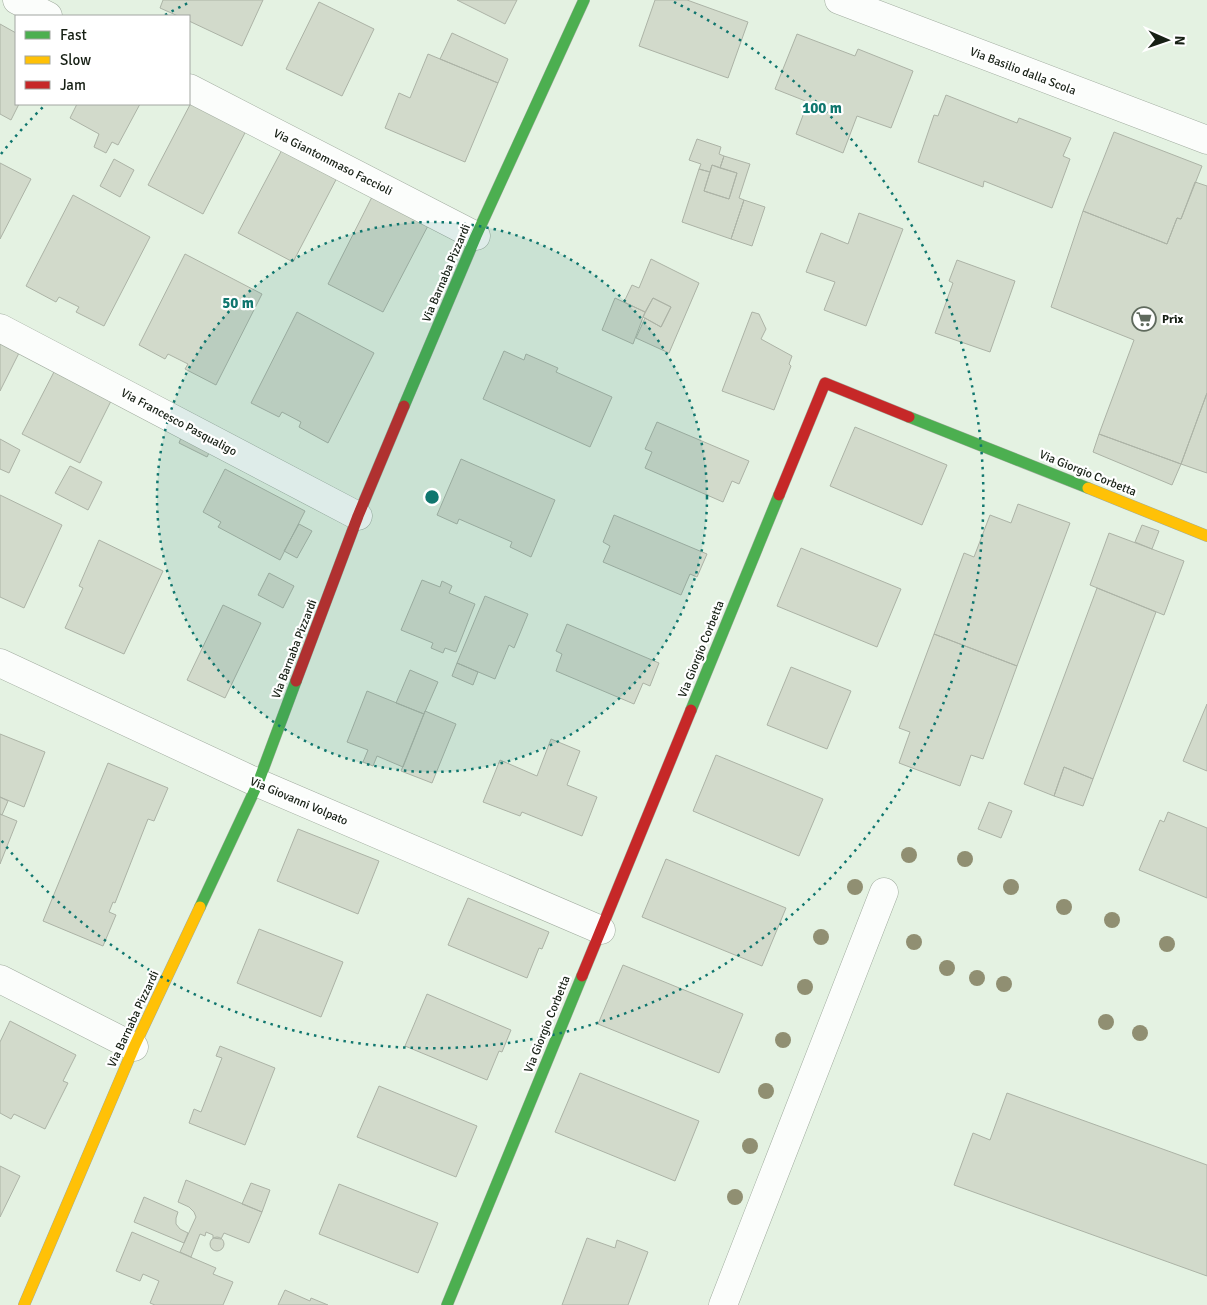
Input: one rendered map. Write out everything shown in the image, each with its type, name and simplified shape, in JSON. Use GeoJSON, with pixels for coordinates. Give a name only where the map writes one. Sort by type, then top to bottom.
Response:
{"type":"FeatureCollection","features":[{"type":"Feature","properties":{"kind":"street"},"geometry":{"type":"LineString","coordinates":[[16,0],[46,15]]}},
{"type":"Feature","properties":{"kind":"street","name":"Via Barnaba Pizzardi"},"geometry":{"type":"LineString","coordinates":[[24,1305],[134,1047],[258,783],[358,516],[476,236],[584,0]]}},
{"type":"Feature","properties":{"kind":"street","name":"Via Basilio dalla Scola"},"geometry":{"type":"LineString","coordinates":[[839,0],[1207,140]]}},
{"type":"Feature","properties":{"kind":"street","name":"Via Giantommaso Faccioli"},"geometry":{"type":"LineString","coordinates":[[190,89],[476,236]]}},
{"type":"Feature","properties":{"kind":"street","name":"Via Francesco Pasqualigo"},"geometry":{"type":"LineString","coordinates":[[0,328],[358,516]]}},
{"type":"Feature","properties":{"kind":"street","name":"Via Giorgio Corbetta"},"geometry":{"type":"LineString","coordinates":[[447,1305],[826,384],[1207,536]]}},
{"type":"Feature","properties":{"kind":"street","name":"Via Giovanni Volpato"},"geometry":{"type":"LineString","coordinates":[[0,663],[258,783],[600,930]]}},
{"type":"Feature","properties":{"kind":"street"},"geometry":{"type":"LineString","coordinates":[[723,1305],[884,892]]}},
{"type":"Feature","properties":{"kind":"street"},"geometry":{"type":"LineString","coordinates":[[0,979],[134,1047]]}},
{"type":"Feature","properties":{"kind":"building"},"geometry":{"type":"Polygon","coordinates":[[[163,0],[263,0],[242,46],[190,21],[190,15],[176,15],[160,8],[163,0]]]}},
{"type":"Feature","properties":{"kind":"building"},"geometry":{"type":"Polygon","coordinates":[[[457,0],[517,0],[505,24],[457,0]]]}},
{"type":"Feature","properties":{"kind":"building"},"geometry":{"type":"Polygon","coordinates":[[[655,0],[687,0],[748,22],[728,78],[639,46],[655,0]]]}},
{"type":"Feature","properties":{"kind":"building"},"geometry":{"type":"Polygon","coordinates":[[[319,2],[374,29],[342,96],[286,69],[319,2]]]}},
{"type":"Feature","properties":{"kind":"building"},"geometry":{"type":"Polygon","coordinates":[[[0,24],[15,32],[15,105],[18,105],[11,120],[0,114],[0,24]]]}},
{"type":"Feature","properties":{"kind":"building"},"geometry":{"type":"Polygon","coordinates":[[[452,33],[508,59],[498,83],[440,59],[452,33]]]}},
{"type":"Feature","properties":{"kind":"building"},"geometry":{"type":"Polygon","coordinates":[[[797,34],[855,56],[858,49],[913,71],[891,128],[857,116],[843,153],[796,134],[808,102],[775,89],[797,34]]]}},
{"type":"Feature","properties":{"kind":"building"},"geometry":{"type":"Polygon","coordinates":[[[428,54],[498,83],[465,162],[385,128],[399,93],[410,98],[428,54]]]}},
{"type":"Feature","properties":{"kind":"building"},"geometry":{"type":"Polygon","coordinates":[[[946,95],[1017,123],[1019,118],[1071,138],[1063,156],[1070,159],[1052,208],[984,181],[983,187],[918,162],[934,115],[938,116],[946,95]]]}},
{"type":"Feature","properties":{"kind":"building"},"geometry":{"type":"Polygon","coordinates":[[[193,99],[248,127],[203,214],[148,185],[193,99]]]}},
{"type":"Feature","properties":{"kind":"building"},"geometry":{"type":"Polygon","coordinates":[[[76,105],[139,105],[118,145],[112,142],[106,153],[94,147],[99,134],[70,118],[76,105]]]}},
{"type":"Feature","properties":{"kind":"building"},"geometry":{"type":"Polygon","coordinates":[[[1114,132],[1202,166],[1181,219],[1177,218],[1167,244],[1083,211],[1114,132]]]}},
{"type":"Feature","properties":{"kind":"building"},"geometry":{"type":"Polygon","coordinates":[[[697,139],[721,147],[719,154],[724,156],[720,168],[712,165],[710,172],[699,169],[701,164],[689,160],[697,139]]]}},
{"type":"Feature","properties":{"kind":"building"},"geometry":{"type":"Polygon","coordinates":[[[284,146],[339,174],[293,262],[238,233],[284,146]]]}},
{"type":"Feature","properties":{"kind":"building"},"geometry":{"type":"Polygon","coordinates":[[[724,156],[750,164],[739,198],[744,200],[731,239],[682,222],[699,169],[710,172],[704,191],[729,199],[737,173],[720,168],[724,156]]]}},
{"type":"Feature","properties":{"kind":"building"},"geometry":{"type":"Polygon","coordinates":[[[114,159],[134,170],[120,197],[100,186],[114,159]]]}},
{"type":"Feature","properties":{"kind":"building"},"geometry":{"type":"Polygon","coordinates":[[[0,163],[31,179],[0,239],[0,163]]]}},
{"type":"Feature","properties":{"kind":"building"},"geometry":{"type":"Polygon","coordinates":[[[712,165],[737,173],[729,199],[704,191],[712,165]]]}},
{"type":"Feature","properties":{"kind":"building","name":"Prix"},"geometry":{"type":"Polygon","coordinates":[[[1195,182],[1207,186],[1207,393],[1181,464],[1099,434],[1134,340],[1051,307],[1083,211],[1167,244],[1177,218],[1181,219],[1195,182]]]}},
{"type":"Feature","properties":{"kind":"building"},"geometry":{"type":"Polygon","coordinates":[[[374,193],[430,222],[383,312],[328,284],[374,193]]]}},
{"type":"Feature","properties":{"kind":"building"},"geometry":{"type":"Polygon","coordinates":[[[73,195],[150,237],[104,326],[76,312],[79,307],[59,297],[56,302],[26,286],[73,195]]]}},
{"type":"Feature","properties":{"kind":"building"},"geometry":{"type":"Polygon","coordinates":[[[744,200],[765,207],[752,246],[731,239],[744,200]]]}},
{"type":"Feature","properties":{"kind":"building"},"geometry":{"type":"Polygon","coordinates":[[[859,213],[903,229],[866,326],[824,310],[835,282],[806,272],[821,233],[848,244],[859,213]]]}},
{"type":"Feature","properties":{"kind":"building"},"geometry":{"type":"Polygon","coordinates":[[[185,254],[262,294],[216,385],[185,369],[188,364],[168,354],[165,359],[139,345],[185,254]]]}},
{"type":"Feature","properties":{"kind":"building"},"geometry":{"type":"Polygon","coordinates":[[[651,259],[699,283],[669,353],[636,338],[645,318],[661,327],[671,307],[653,298],[645,312],[624,302],[632,285],[639,288],[651,259]]]}},
{"type":"Feature","properties":{"kind":"building"},"geometry":{"type":"Polygon","coordinates":[[[957,260],[1015,281],[990,352],[935,333],[953,283],[949,281],[957,260]]]}},
{"type":"Feature","properties":{"kind":"building"},"geometry":{"type":"Polygon","coordinates":[[[615,298],[645,312],[633,344],[602,330],[615,298]]]}},
{"type":"Feature","properties":{"kind":"building"},"geometry":{"type":"Polygon","coordinates":[[[653,298],[671,307],[661,327],[643,317],[653,298]]]}},
{"type":"Feature","properties":{"kind":"building"},"geometry":{"type":"Polygon","coordinates":[[[297,312],[374,353],[328,443],[299,427],[301,422],[282,412],[279,417],[251,403],[297,312]]]}},
{"type":"Feature","properties":{"kind":"building"},"geometry":{"type":"Polygon","coordinates":[[[752,312],[759,314],[766,329],[761,339],[792,356],[789,364],[791,366],[774,410],[722,391],[752,312]]]}},
{"type":"Feature","properties":{"kind":"building"},"geometry":{"type":"Polygon","coordinates":[[[0,341],[20,351],[0,391],[0,341]]]}},
{"type":"Feature","properties":{"kind":"building"},"geometry":{"type":"Polygon","coordinates":[[[504,351],[524,360],[526,354],[558,368],[556,372],[612,397],[590,447],[483,399],[504,351]]]}},
{"type":"Feature","properties":{"kind":"building"},"geometry":{"type":"Polygon","coordinates":[[[55,370],[112,399],[80,463],[22,434],[55,370]]]}},
{"type":"Feature","properties":{"kind":"building"},"geometry":{"type":"Polygon","coordinates":[[[1207,393],[1207,473],[1181,464],[1207,393]]]}},
{"type":"Feature","properties":{"kind":"building"},"geometry":{"type":"Polygon","coordinates":[[[657,422],[749,461],[739,484],[732,481],[723,502],[645,468],[652,452],[645,449],[657,422]]]}},
{"type":"Feature","properties":{"kind":"building"},"geometry":{"type":"Polygon","coordinates":[[[855,427],[947,465],[922,525],[830,486],[855,427]]]}},
{"type":"Feature","properties":{"kind":"building"},"geometry":{"type":"Polygon","coordinates":[[[184,430],[213,445],[207,457],[179,443],[184,430]]]}},
{"type":"Feature","properties":{"kind":"building"},"geometry":{"type":"Polygon","coordinates":[[[1099,434],[1181,464],[1172,485],[1093,452],[1099,434]]]}},
{"type":"Feature","properties":{"kind":"building"},"geometry":{"type":"Polygon","coordinates":[[[0,439],[20,450],[9,473],[0,469],[0,439]]]}},
{"type":"Feature","properties":{"kind":"building"},"geometry":{"type":"Polygon","coordinates":[[[461,459],[555,500],[531,557],[510,547],[512,542],[459,519],[457,524],[437,515],[461,459]]]}},
{"type":"Feature","properties":{"kind":"building"},"geometry":{"type":"Polygon","coordinates":[[[70,466],[102,482],[88,510],[55,493],[70,466]]]}},
{"type":"Feature","properties":{"kind":"building"},"geometry":{"type":"Polygon","coordinates":[[[225,469],[305,511],[280,560],[218,527],[221,522],[203,512],[225,469]]]}},
{"type":"Feature","properties":{"kind":"building"},"geometry":{"type":"Polygon","coordinates":[[[0,495],[62,525],[24,608],[0,597],[0,495]]]}},
{"type":"Feature","properties":{"kind":"building"},"geometry":{"type":"Polygon","coordinates":[[[1018,504],[1070,523],[1017,666],[934,634],[964,553],[974,557],[990,515],[1011,523],[1018,504]]]}},
{"type":"Feature","properties":{"kind":"building"},"geometry":{"type":"Polygon","coordinates":[[[614,515],[707,554],[697,577],[690,574],[681,595],[603,562],[610,546],[603,542],[614,515]]]}},
{"type":"Feature","properties":{"kind":"building"},"geometry":{"type":"Polygon","coordinates":[[[299,524],[312,531],[297,558],[284,551],[299,524]]]}},
{"type":"Feature","properties":{"kind":"building"},"geometry":{"type":"Polygon","coordinates":[[[1142,525],[1159,531],[1152,549],[1135,542],[1142,525]]]}},
{"type":"Feature","properties":{"kind":"building"},"geometry":{"type":"Polygon","coordinates":[[[1109,533],[1184,561],[1164,615],[1090,585],[1109,533]]]}},
{"type":"Feature","properties":{"kind":"building"},"geometry":{"type":"Polygon","coordinates":[[[99,540],[163,571],[124,654],[65,628],[83,588],[79,586],[99,540]]]}},
{"type":"Feature","properties":{"kind":"building"},"geometry":{"type":"Polygon","coordinates":[[[801,548],[901,589],[877,647],[777,606],[801,548]]]}},
{"type":"Feature","properties":{"kind":"building"},"geometry":{"type":"Polygon","coordinates":[[[269,573],[294,586],[283,608],[258,595],[269,573]]]}},
{"type":"Feature","properties":{"kind":"building"},"geometry":{"type":"Polygon","coordinates":[[[422,580],[440,587],[442,581],[452,586],[449,593],[475,604],[456,652],[445,648],[443,653],[431,648],[433,643],[401,630],[422,580]]]}},
{"type":"Feature","properties":{"kind":"building"},"geometry":{"type":"Polygon","coordinates":[[[1097,588],[1156,612],[1093,779],[1064,767],[1054,796],[1024,784],[1097,588]]]}},
{"type":"Feature","properties":{"kind":"building"},"geometry":{"type":"Polygon","coordinates":[[[485,596],[528,614],[514,648],[509,645],[495,679],[457,663],[485,596]]]}},
{"type":"Feature","properties":{"kind":"building"},"geometry":{"type":"Polygon","coordinates":[[[223,605],[261,623],[225,698],[187,680],[223,605]]]}},
{"type":"Feature","properties":{"kind":"building"},"geometry":{"type":"Polygon","coordinates":[[[567,624],[659,663],[650,686],[643,683],[634,704],[556,671],[562,654],[556,651],[567,624]]]}},
{"type":"Feature","properties":{"kind":"building"},"geometry":{"type":"Polygon","coordinates":[[[934,634],[1017,666],[983,759],[971,755],[960,786],[899,763],[910,732],[899,728],[934,634]]]}},
{"type":"Feature","properties":{"kind":"building"},"geometry":{"type":"Polygon","coordinates":[[[457,663],[478,672],[473,685],[452,676],[457,663]]]}},
{"type":"Feature","properties":{"kind":"building"},"geometry":{"type":"Polygon","coordinates":[[[791,667],[851,691],[827,749],[767,725],[791,667]]]}},
{"type":"Feature","properties":{"kind":"building"},"geometry":{"type":"Polygon","coordinates":[[[410,670],[438,682],[424,714],[396,703],[410,670]]]}},
{"type":"Feature","properties":{"kind":"building"},"geometry":{"type":"Polygon","coordinates":[[[367,691],[424,714],[403,767],[377,756],[373,766],[363,762],[368,750],[347,742],[367,691]]]}},
{"type":"Feature","properties":{"kind":"building"},"geometry":{"type":"Polygon","coordinates":[[[1207,704],[1207,771],[1183,761],[1207,704]]]}},
{"type":"Feature","properties":{"kind":"building"},"geometry":{"type":"Polygon","coordinates":[[[425,711],[456,724],[432,783],[401,771],[425,711]]]}},
{"type":"Feature","properties":{"kind":"building"},"geometry":{"type":"Polygon","coordinates":[[[0,734],[45,752],[24,807],[0,797],[0,734]]]}},
{"type":"Feature","properties":{"kind":"building"},"geometry":{"type":"Polygon","coordinates":[[[551,739],[580,751],[567,785],[597,797],[582,836],[522,812],[520,816],[483,802],[500,760],[537,776],[551,739]]]}},
{"type":"Feature","properties":{"kind":"building"},"geometry":{"type":"Polygon","coordinates":[[[716,755],[823,799],[799,856],[693,811],[716,755]]]}},
{"type":"Feature","properties":{"kind":"building"},"geometry":{"type":"Polygon","coordinates":[[[108,763],[168,788],[154,821],[148,819],[115,903],[113,902],[109,912],[116,915],[103,946],[43,921],[108,763]]]}},
{"type":"Feature","properties":{"kind":"building"},"geometry":{"type":"Polygon","coordinates":[[[1064,767],[1093,779],[1083,806],[1054,796],[1064,767]]]}},
{"type":"Feature","properties":{"kind":"building"},"geometry":{"type":"Polygon","coordinates":[[[0,797],[8,801],[2,815],[0,814],[0,797]]]}},
{"type":"Feature","properties":{"kind":"building"},"geometry":{"type":"Polygon","coordinates":[[[989,802],[1012,811],[1001,838],[978,829],[989,802]]]}},
{"type":"Feature","properties":{"kind":"building"},"geometry":{"type":"Polygon","coordinates":[[[1168,812],[1207,828],[1207,898],[1139,870],[1160,820],[1164,822],[1168,812]]]}},
{"type":"Feature","properties":{"kind":"building"},"geometry":{"type":"Polygon","coordinates":[[[0,814],[17,821],[0,864],[0,814]]]}},
{"type":"Feature","properties":{"kind":"building"},"geometry":{"type":"Polygon","coordinates":[[[298,829],[379,861],[358,914],[277,881],[298,829]]]}},
{"type":"Feature","properties":{"kind":"building"},"geometry":{"type":"Polygon","coordinates":[[[666,859],[786,908],[762,966],[642,917],[666,859]]]}},
{"type":"Feature","properties":{"kind":"building"},"geometry":{"type":"Polygon","coordinates":[[[468,898],[549,932],[542,949],[539,948],[527,978],[448,945],[468,898]]]}},
{"type":"Feature","properties":{"kind":"building"},"geometry":{"type":"Polygon","coordinates":[[[259,929],[343,962],[321,1017],[237,983],[259,929]]]}},
{"type":"Feature","properties":{"kind":"building"},"geometry":{"type":"Polygon","coordinates":[[[623,965],[743,1014],[719,1073],[598,1024],[623,965]]]}},
{"type":"Feature","properties":{"kind":"building"},"geometry":{"type":"Polygon","coordinates":[[[427,994],[511,1030],[502,1052],[499,1051],[487,1080],[405,1046],[427,994]]]}},
{"type":"Feature","properties":{"kind":"building"},"geometry":{"type":"Polygon","coordinates":[[[10,1021],[76,1055],[63,1081],[68,1083],[45,1129],[14,1114],[11,1119],[0,1113],[0,1042],[10,1021]]]}},
{"type":"Feature","properties":{"kind":"building"},"geometry":{"type":"Polygon","coordinates":[[[220,1046],[275,1068],[245,1145],[189,1123],[194,1109],[201,1112],[222,1058],[216,1056],[220,1046]]]}},
{"type":"Feature","properties":{"kind":"building"},"geometry":{"type":"Polygon","coordinates":[[[580,1073],[699,1121],[675,1181],[555,1132],[580,1073]]]}},
{"type":"Feature","properties":{"kind":"building"},"geometry":{"type":"Polygon","coordinates":[[[379,1086],[477,1126],[456,1177],[357,1137],[379,1086]]]}},
{"type":"Feature","properties":{"kind":"building"},"geometry":{"type":"Polygon","coordinates":[[[1007,1093],[1207,1165],[1207,1276],[954,1185],[973,1133],[990,1140],[1007,1093]]]}},
{"type":"Feature","properties":{"kind":"building"},"geometry":{"type":"Polygon","coordinates":[[[0,1166],[20,1176],[0,1217],[0,1166]]]}},
{"type":"Feature","properties":{"kind":"building"},"geometry":{"type":"Polygon","coordinates":[[[186,1180],[262,1212],[249,1243],[224,1233],[221,1239],[213,1238],[213,1235],[206,1232],[205,1236],[200,1234],[191,1257],[180,1252],[196,1217],[189,1207],[178,1202],[186,1180]]]}},
{"type":"Feature","properties":{"kind":"building"},"geometry":{"type":"Polygon","coordinates":[[[251,1183],[270,1190],[262,1212],[242,1204],[251,1183]]]}},
{"type":"Feature","properties":{"kind":"building"},"geometry":{"type":"Polygon","coordinates":[[[339,1184],[438,1223],[418,1273],[319,1234],[339,1184]]]}},
{"type":"Feature","properties":{"kind":"building"},"geometry":{"type":"Polygon","coordinates":[[[144,1197],[178,1212],[176,1224],[180,1229],[188,1233],[184,1243],[134,1222],[144,1197]]]}},
{"type":"Feature","properties":{"kind":"building"},"geometry":{"type":"Polygon","coordinates":[[[132,1232],[216,1268],[213,1274],[233,1282],[223,1305],[155,1305],[150,1303],[159,1281],[143,1274],[140,1281],[116,1271],[132,1232]]]}},
{"type":"Feature","properties":{"kind":"building"},"geometry":{"type":"Polygon","coordinates":[[[217,1237],[222,1239],[224,1244],[222,1249],[217,1251],[212,1249],[210,1244],[212,1239],[217,1237]]]}},
{"type":"Feature","properties":{"kind":"building"},"geometry":{"type":"Polygon","coordinates":[[[587,1238],[615,1248],[617,1240],[648,1252],[628,1305],[562,1305],[587,1238]]]}},
{"type":"Feature","properties":{"kind":"building"},"geometry":{"type":"Polygon","coordinates":[[[285,1290],[310,1301],[311,1298],[328,1305],[278,1305],[285,1290]]]}},
{"type":"Feature","properties":{"kind":"traffic: fast"},"geometry":{"type":"LineString","coordinates":[[404,406],[476,236],[584,0]]}},
{"type":"Feature","properties":{"kind":"traffic: fast"},"geometry":{"type":"LineString","coordinates":[[909,417],[1088,488]]}},
{"type":"Feature","properties":{"kind":"traffic: fast"},"geometry":{"type":"LineString","coordinates":[[691,710],[779,495]]}},
{"type":"Feature","properties":{"kind":"traffic: fast"},"geometry":{"type":"LineString","coordinates":[[200,907],[258,783],[296,681]]}},
{"type":"Feature","properties":{"kind":"traffic: fast"},"geometry":{"type":"LineString","coordinates":[[447,1305],[582,976]]}},
{"type":"Feature","properties":{"kind":"traffic: slow"},"geometry":{"type":"LineString","coordinates":[[1088,488],[1207,536]]}},
{"type":"Feature","properties":{"kind":"traffic: slow"},"geometry":{"type":"LineString","coordinates":[[24,1305],[134,1047],[200,907]]}},
{"type":"Feature","properties":{"kind":"traffic: jam"},"geometry":{"type":"LineString","coordinates":[[779,495],[825,383],[909,417]]}},
{"type":"Feature","properties":{"kind":"traffic: jam"},"geometry":{"type":"LineString","coordinates":[[296,681],[358,516],[404,406]]}},
{"type":"Feature","properties":{"kind":"traffic: jam"},"geometry":{"type":"LineString","coordinates":[[582,976],[691,710]]}},
{"type":"Feature","properties":{"kind":"place","name":"Prix"},"geometry":{"type":"Point","coordinates":[1144,319]}}]}
